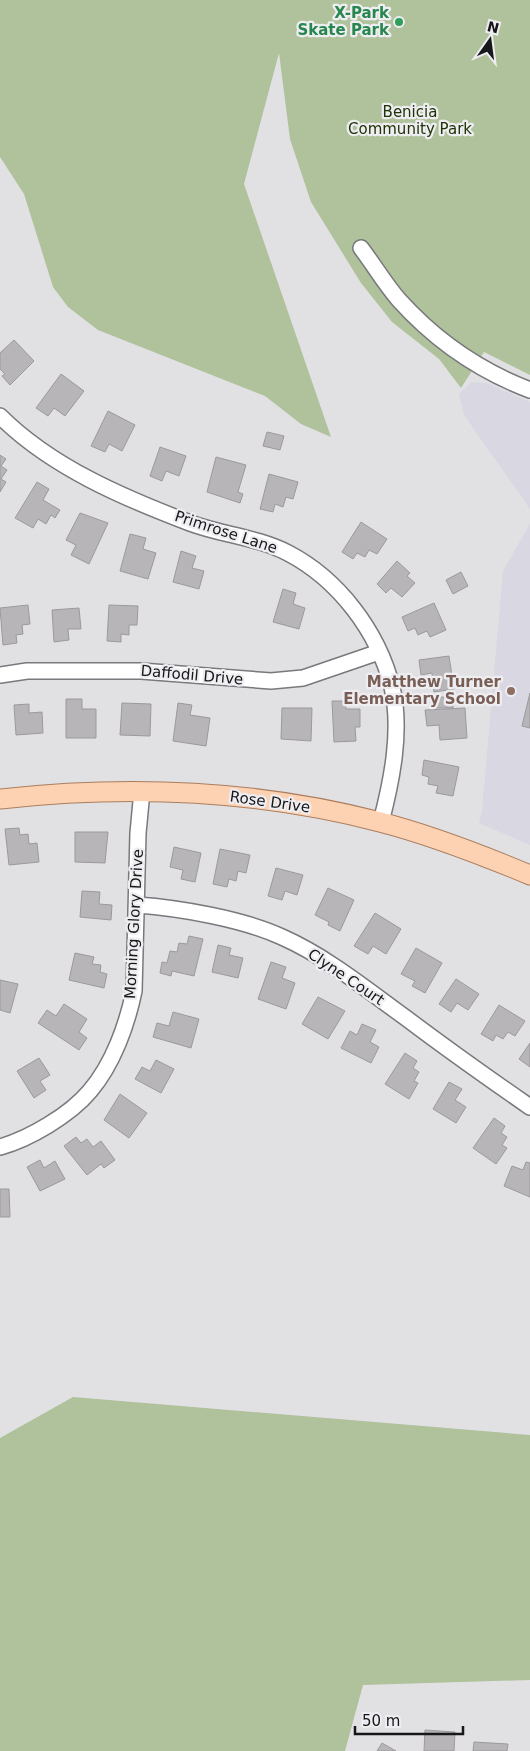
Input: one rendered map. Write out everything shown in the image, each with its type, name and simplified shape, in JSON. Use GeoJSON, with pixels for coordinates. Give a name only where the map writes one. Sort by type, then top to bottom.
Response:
{"type":"FeatureCollection","features":[{"type":"Feature","properties":{"kind":"main road","name":"Rose Drive"},"geometry":{"type":"LineString","coordinates":[[0,799],[142,791],[271,801],[382,822],[458,847],[530,875]]}},
{"type":"Feature","properties":{"kind":"street"},"geometry":{"type":"LineString","coordinates":[[361,248],[398,299],[424,326],[462,355],[505,380],[530,390]]}},
{"type":"Feature","properties":{"kind":"street","name":"Primrose Lane"},"geometry":{"type":"LineString","coordinates":[[0,416],[43,450],[96,483],[192,523],[243,536],[287,552],[311,567],[339,591],[366,626],[379,652],[392,687],[395,744],[382,822]]}},
{"type":"Feature","properties":{"kind":"street","name":"Daffodil Drive"},"geometry":{"type":"LineString","coordinates":[[0,675],[27,671],[141,671],[271,681],[303,678],[379,652]]}},
{"type":"Feature","properties":{"kind":"street","name":"Morning Glory Drive"},"geometry":{"type":"LineString","coordinates":[[0,1147],[11,1144],[56,1120],[90,1092],[118,1041],[131,1007],[134,991],[138,833],[142,791]]}},
{"type":"Feature","properties":{"kind":"street","name":"Clyne Court"},"geometry":{"type":"LineString","coordinates":[[137,905],[158,906],[239,923],[281,936],[348,976],[469,1065],[530,1107]]}},
{"type":"Feature","properties":{"kind":"shaded area"},"geometry":{"type":"Polygon","coordinates":[[[471,382],[486,383],[530,402],[530,509],[464,415],[459,394],[471,382]]]}},
{"type":"Feature","properties":{"kind":"shaded area","name":"Matthew Turner Elementary School"},"geometry":{"type":"Polygon","coordinates":[[[530,524],[530,845],[479,823],[482,811],[503,571],[530,524]]]}},
{"type":"Feature","properties":{"kind":"green space","name":"Benicia Community Park"},"geometry":{"type":"Polygon","coordinates":[[[0,0],[530,0],[530,375],[484,352],[461,388],[439,359],[392,322],[361,283],[311,202],[290,139],[279,53],[244,184],[331,437],[301,424],[265,396],[98,330],[68,307],[53,287],[24,194],[0,157],[0,0]]]}},
{"type":"Feature","properties":{"kind":"green space"},"geometry":{"type":"Polygon","coordinates":[[[73,1397],[530,1435],[530,1680],[363,1685],[345,1751],[0,1751],[0,1438],[73,1397]]]}},
{"type":"Feature","properties":{"kind":"building"},"geometry":{"type":"Polygon","coordinates":[[[14,340],[34,361],[10,385],[2,376],[5,374],[0,369],[0,353],[14,340]]]}},
{"type":"Feature","properties":{"kind":"building"},"geometry":{"type":"Polygon","coordinates":[[[61,374],[84,391],[65,416],[54,408],[48,416],[36,408],[61,374]]]}},
{"type":"Feature","properties":{"kind":"building"},"geometry":{"type":"Polygon","coordinates":[[[108,411],[135,425],[122,451],[109,444],[105,452],[91,446],[108,411]]]}},
{"type":"Feature","properties":{"kind":"building"},"geometry":{"type":"Polygon","coordinates":[[[267,432],[284,436],[280,450],[263,446],[267,432]]]}},
{"type":"Feature","properties":{"kind":"building"},"geometry":{"type":"Polygon","coordinates":[[[160,447],[186,456],[179,476],[166,471],[162,481],[150,476],[160,447]]]}},
{"type":"Feature","properties":{"kind":"building"},"geometry":{"type":"Polygon","coordinates":[[[0,455],[6,459],[1,466],[7,470],[1,479],[6,482],[0,492],[0,455]]]}},
{"type":"Feature","properties":{"kind":"building"},"geometry":{"type":"Polygon","coordinates":[[[216,457],[246,465],[238,492],[243,494],[240,503],[207,492],[216,457]]]}},
{"type":"Feature","properties":{"kind":"building"},"geometry":{"type":"Polygon","coordinates":[[[269,474],[298,482],[293,499],[286,497],[283,507],[275,504],[273,512],[260,509],[269,474]]]}},
{"type":"Feature","properties":{"kind":"building"},"geometry":{"type":"Polygon","coordinates":[[[37,482],[49,489],[43,500],[60,510],[55,518],[51,515],[46,524],[38,519],[33,528],[15,518],[37,482]]]}},
{"type":"Feature","properties":{"kind":"building"},"geometry":{"type":"Polygon","coordinates":[[[80,513],[108,523],[89,564],[71,555],[76,545],[66,540],[80,513]]]}},
{"type":"Feature","properties":{"kind":"building"},"geometry":{"type":"Polygon","coordinates":[[[361,522],[387,539],[377,554],[369,550],[365,557],[357,553],[353,559],[342,552],[361,522]]]}},
{"type":"Feature","properties":{"kind":"building"},"geometry":{"type":"Polygon","coordinates":[[[130,534],[146,538],[143,549],[156,553],[148,579],[120,571],[130,534]]]}},
{"type":"Feature","properties":{"kind":"building"},"geometry":{"type":"Polygon","coordinates":[[[181,551],[196,556],[192,568],[204,571],[199,589],[173,582],[181,551]]]}},
{"type":"Feature","properties":{"kind":"building"},"geometry":{"type":"Polygon","coordinates":[[[397,561],[410,573],[407,576],[415,583],[402,597],[391,588],[386,593],[377,584],[397,561]]]}},
{"type":"Feature","properties":{"kind":"building"},"geometry":{"type":"Polygon","coordinates":[[[461,572],[468,586],[453,594],[446,580],[461,572]]]}},
{"type":"Feature","properties":{"kind":"building"},"geometry":{"type":"Polygon","coordinates":[[[283,589],[296,593],[293,604],[305,608],[299,629],[273,622],[283,589]]]}},
{"type":"Feature","properties":{"kind":"building"},"geometry":{"type":"Polygon","coordinates":[[[434,603],[446,630],[430,637],[427,631],[418,635],[415,628],[408,631],[402,617],[434,603]]]}},
{"type":"Feature","properties":{"kind":"building"},"geometry":{"type":"Polygon","coordinates":[[[28,605],[30,624],[22,625],[23,634],[16,635],[17,643],[3,645],[0,608],[28,605]]]}},
{"type":"Feature","properties":{"kind":"building"},"geometry":{"type":"Polygon","coordinates":[[[109,605],[138,606],[137,625],[129,625],[129,635],[121,634],[121,642],[107,641],[109,605]]]}},
{"type":"Feature","properties":{"kind":"building"},"geometry":{"type":"Polygon","coordinates":[[[79,608],[81,629],[68,629],[69,640],[54,642],[52,610],[79,608]]]}},
{"type":"Feature","properties":{"kind":"building"},"geometry":{"type":"Polygon","coordinates":[[[449,656],[454,689],[434,692],[432,673],[421,675],[419,660],[449,656]]]}},
{"type":"Feature","properties":{"kind":"building"},"geometry":{"type":"Polygon","coordinates":[[[530,693],[530,728],[522,726],[530,693]]]}},
{"type":"Feature","properties":{"kind":"building"},"geometry":{"type":"Polygon","coordinates":[[[432,697],[453,697],[453,708],[432,708],[432,697]]]}},
{"type":"Feature","properties":{"kind":"building"},"geometry":{"type":"Polygon","coordinates":[[[66,699],[82,699],[82,709],[96,709],[96,738],[66,738],[66,699]]]}},
{"type":"Feature","properties":{"kind":"building"},"geometry":{"type":"Polygon","coordinates":[[[332,701],[345,701],[346,709],[360,709],[360,727],[355,727],[356,741],[334,742],[332,701]]]}},
{"type":"Feature","properties":{"kind":"building"},"geometry":{"type":"Polygon","coordinates":[[[122,703],[151,704],[150,736],[120,735],[122,703]]]}},
{"type":"Feature","properties":{"kind":"building"},"geometry":{"type":"Polygon","coordinates":[[[178,703],[192,705],[190,715],[210,718],[206,746],[173,741],[178,703]]]}},
{"type":"Feature","properties":{"kind":"building"},"geometry":{"type":"Polygon","coordinates":[[[29,704],[29,713],[42,712],[43,733],[16,735],[14,705],[29,704]]]}},
{"type":"Feature","properties":{"kind":"building"},"geometry":{"type":"Polygon","coordinates":[[[282,708],[312,708],[311,741],[281,739],[282,708]]]}},
{"type":"Feature","properties":{"kind":"building"},"geometry":{"type":"Polygon","coordinates":[[[465,708],[467,738],[440,740],[439,725],[427,726],[425,710],[465,708]]]}},
{"type":"Feature","properties":{"kind":"building"},"geometry":{"type":"Polygon","coordinates":[[[424,760],[459,767],[453,796],[436,793],[438,786],[428,784],[429,777],[422,775],[424,760]]]}},
{"type":"Feature","properties":{"kind":"building"},"geometry":{"type":"Polygon","coordinates":[[[19,828],[20,835],[28,834],[29,844],[37,843],[39,862],[9,865],[5,829],[19,828]]]}},
{"type":"Feature","properties":{"kind":"building"},"geometry":{"type":"Polygon","coordinates":[[[75,832],[108,832],[105,863],[75,862],[75,832]]]}},
{"type":"Feature","properties":{"kind":"building"},"geometry":{"type":"Polygon","coordinates":[[[174,847],[201,853],[195,882],[181,879],[183,870],[170,867],[174,847]]]}},
{"type":"Feature","properties":{"kind":"building"},"geometry":{"type":"Polygon","coordinates":[[[220,849],[250,855],[246,873],[238,871],[236,881],[229,879],[227,887],[213,884],[220,849]]]}},
{"type":"Feature","properties":{"kind":"building"},"geometry":{"type":"Polygon","coordinates":[[[276,868],[303,875],[297,895],[285,891],[282,900],[268,896],[276,868]]]}},
{"type":"Feature","properties":{"kind":"building"},"geometry":{"type":"Polygon","coordinates":[[[328,888],[354,900],[340,931],[328,925],[329,922],[315,915],[328,888]]]}},
{"type":"Feature","properties":{"kind":"building"},"geometry":{"type":"Polygon","coordinates":[[[82,891],[100,892],[99,904],[112,905],[111,920],[80,917],[82,891]]]}},
{"type":"Feature","properties":{"kind":"building"},"geometry":{"type":"Polygon","coordinates":[[[375,913],[401,929],[386,954],[373,946],[368,954],[354,946],[375,913]]]}},
{"type":"Feature","properties":{"kind":"building"},"geometry":{"type":"Polygon","coordinates":[[[189,936],[203,939],[194,976],[172,971],[171,976],[160,973],[162,962],[167,963],[170,951],[177,952],[179,943],[187,944],[189,936]]]}},
{"type":"Feature","properties":{"kind":"building"},"geometry":{"type":"Polygon","coordinates":[[[218,945],[231,948],[229,955],[243,958],[238,978],[212,972],[218,945]]]}},
{"type":"Feature","properties":{"kind":"building"},"geometry":{"type":"Polygon","coordinates":[[[416,948],[442,963],[425,993],[412,986],[415,981],[401,974],[416,948]]]}},
{"type":"Feature","properties":{"kind":"building"},"geometry":{"type":"Polygon","coordinates":[[[75,953],[94,957],[92,964],[101,965],[100,972],[107,974],[104,988],[69,980],[75,953]]]}},
{"type":"Feature","properties":{"kind":"building"},"geometry":{"type":"Polygon","coordinates":[[[271,962],[286,967],[282,978],[295,983],[286,1009],[258,999],[271,962]]]}},
{"type":"Feature","properties":{"kind":"building"},"geometry":{"type":"Polygon","coordinates":[[[456,979],[479,994],[468,1010],[457,1003],[451,1012],[439,1004],[456,979]]]}},
{"type":"Feature","properties":{"kind":"building"},"geometry":{"type":"Polygon","coordinates":[[[0,980],[18,984],[10,1013],[0,1010],[0,980]]]}},
{"type":"Feature","properties":{"kind":"building"},"geometry":{"type":"Polygon","coordinates":[[[318,997],[345,1011],[328,1039],[302,1024],[318,997]]]}},
{"type":"Feature","properties":{"kind":"building"},"geometry":{"type":"Polygon","coordinates":[[[64,1004],[87,1019],[79,1032],[87,1038],[79,1050],[38,1023],[47,1010],[56,1016],[64,1004]]]}},
{"type":"Feature","properties":{"kind":"building"},"geometry":{"type":"Polygon","coordinates":[[[499,1005],[525,1021],[515,1036],[508,1032],[503,1039],[496,1035],[493,1041],[481,1034],[499,1005]]]}},
{"type":"Feature","properties":{"kind":"building"},"geometry":{"type":"Polygon","coordinates":[[[173,1012],[199,1019],[191,1048],[153,1037],[157,1023],[169,1026],[173,1012]]]}},
{"type":"Feature","properties":{"kind":"building"},"geometry":{"type":"Polygon","coordinates":[[[362,1024],[376,1030],[370,1042],[379,1047],[371,1063],[341,1048],[350,1031],[357,1035],[362,1024]]]}},
{"type":"Feature","properties":{"kind":"building"},"geometry":{"type":"Polygon","coordinates":[[[530,1043],[530,1067],[519,1059],[530,1043]]]}},
{"type":"Feature","properties":{"kind":"building"},"geometry":{"type":"Polygon","coordinates":[[[405,1053],[417,1061],[413,1068],[419,1072],[414,1081],[418,1083],[409,1099],[385,1084],[405,1053]]]}},
{"type":"Feature","properties":{"kind":"building"},"geometry":{"type":"Polygon","coordinates":[[[39,1058],[50,1075],[40,1081],[46,1090],[34,1098],[17,1071],[39,1058]]]}},
{"type":"Feature","properties":{"kind":"building"},"geometry":{"type":"Polygon","coordinates":[[[156,1060],[174,1069],[161,1093],[135,1079],[142,1067],[150,1071],[156,1060]]]}},
{"type":"Feature","properties":{"kind":"building"},"geometry":{"type":"Polygon","coordinates":[[[449,1082],[462,1089],[455,1100],[466,1107],[456,1123],[433,1109],[449,1082]]]}},
{"type":"Feature","properties":{"kind":"building"},"geometry":{"type":"Polygon","coordinates":[[[120,1094],[147,1113],[129,1138],[104,1120],[120,1094]]]}},
{"type":"Feature","properties":{"kind":"building"},"geometry":{"type":"Polygon","coordinates":[[[494,1118],[505,1126],[501,1133],[507,1137],[502,1145],[507,1148],[496,1164],[473,1148],[494,1118]]]}},
{"type":"Feature","properties":{"kind":"building"},"geometry":{"type":"Polygon","coordinates":[[[76,1137],[81,1143],[87,1139],[93,1147],[101,1141],[115,1160],[104,1168],[101,1164],[87,1175],[64,1146],[76,1137]]]}},
{"type":"Feature","properties":{"kind":"building"},"geometry":{"type":"Polygon","coordinates":[[[40,1160],[44,1168],[55,1161],[65,1179],[40,1191],[27,1167],[40,1160]]]}},
{"type":"Feature","properties":{"kind":"building"},"geometry":{"type":"Polygon","coordinates":[[[526,1162],[530,1163],[530,1197],[504,1186],[512,1166],[523,1170],[526,1162]]]}},
{"type":"Feature","properties":{"kind":"building"},"geometry":{"type":"Polygon","coordinates":[[[0,1189],[9,1189],[10,1217],[0,1217],[0,1189]]]}},
{"type":"Feature","properties":{"kind":"building"},"geometry":{"type":"Polygon","coordinates":[[[425,1730],[455,1732],[454,1751],[424,1751],[425,1730]]]}},
{"type":"Feature","properties":{"kind":"building"},"geometry":{"type":"Polygon","coordinates":[[[474,1742],[508,1744],[507,1751],[473,1751],[474,1742]]]}},
{"type":"Feature","properties":{"kind":"building"},"geometry":{"type":"Polygon","coordinates":[[[382,1743],[396,1751],[377,1751],[382,1743]]]}},
{"type":"Feature","properties":{"kind":"place","name":"X-Park Skate Park"},"geometry":{"type":"Point","coordinates":[399,22]}},
{"type":"Feature","properties":{"kind":"place","name":"Matthew Turner Elementary School"},"geometry":{"type":"Point","coordinates":[511,691]}}]}
